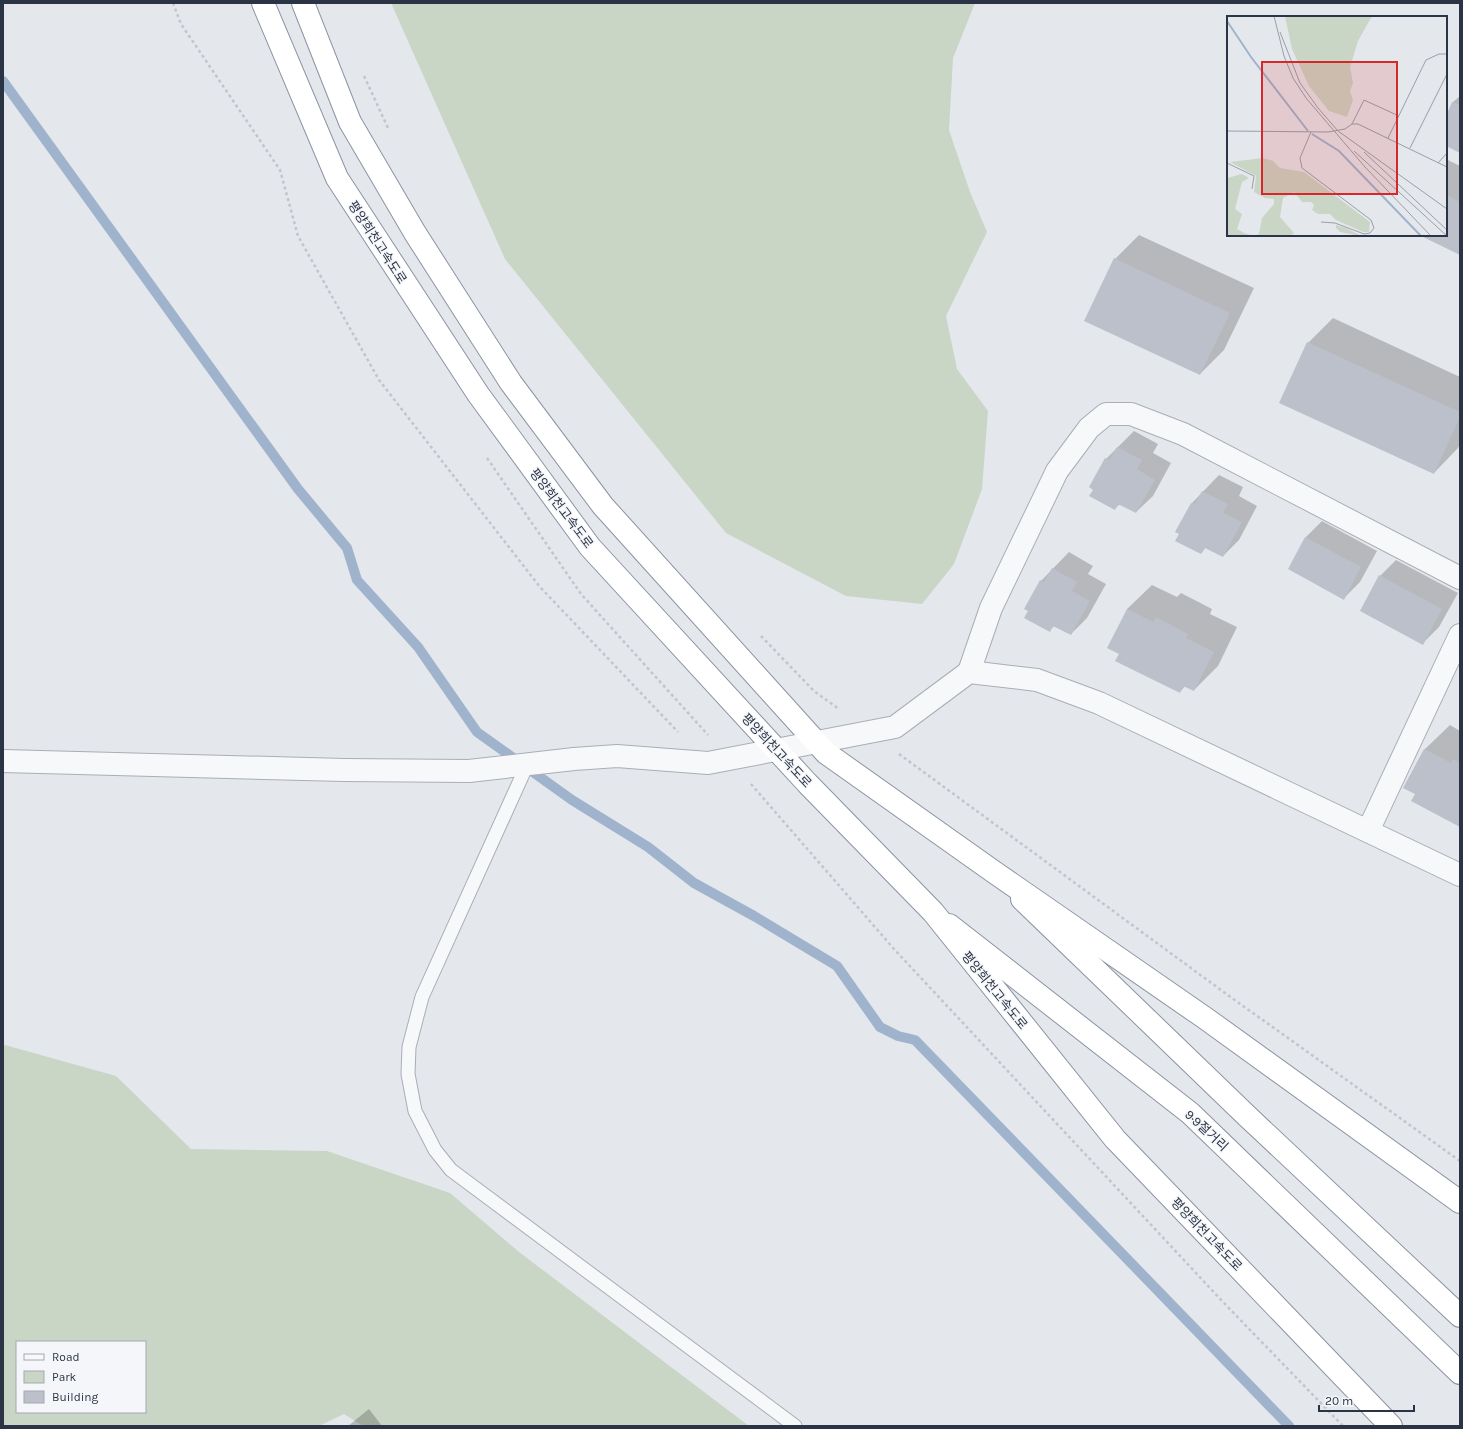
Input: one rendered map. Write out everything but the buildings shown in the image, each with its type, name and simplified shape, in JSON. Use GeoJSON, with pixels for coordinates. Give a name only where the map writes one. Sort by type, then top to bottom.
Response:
{"type":"FeatureCollection","features":[{"type":"Feature","properties":{"kind":"highway","name":"평양희천고속도로"},"geometry":{"type":"LineString","coordinates":[[263,3],[337,178],[478,394],[590,547],[777,749],[932,912],[1116,1139],[1391,1426]]}},
{"type":"Feature","properties":{"kind":"highway"},"geometry":{"type":"LineString","coordinates":[[303,3],[350,122],[415,234],[512,383],[603,506],[826,753],[994,872],[1205,1018],[1460,1202]]}},
{"type":"Feature","properties":{"kind":"highway"},"geometry":{"type":"LineString","coordinates":[[994,872],[1247,1116],[1460,1316]]}},
{"type":"Feature","properties":{"kind":"highway","name":"9·9절거리"},"geometry":{"type":"LineString","coordinates":[[932,912],[1190,1114],[1460,1373]]}},
{"type":"Feature","properties":{"kind":"street"},"geometry":{"type":"LineString","coordinates":[[3,761],[344,770],[469,771],[574,759],[616,756],[708,763],[895,727],[969,672],[991,608],[1057,471],[1089,428],[1106,414],[1131,414],[1183,434],[1460,578]]}},
{"type":"Feature","properties":{"kind":"street"},"geometry":{"type":"LineString","coordinates":[[1368,831],[1460,635]]}},
{"type":"Feature","properties":{"kind":"street"},"geometry":{"type":"LineString","coordinates":[[969,672],[1037,680],[1099,703],[1460,875]]}},
{"type":"Feature","properties":{"kind":"lane"},"geometry":{"type":"LineString","coordinates":[[527,765],[422,997],[409,1047],[408,1061],[408,1074],[415,1111],[435,1150],[451,1170],[796,1426]]}},
{"type":"Feature","properties":{"kind":"path"},"geometry":{"type":"LineString","coordinates":[[173,3],[181,24],[280,170],[298,236],[379,380],[540,588],[708,763]]}},
{"type":"Feature","properties":{"kind":"path"},"geometry":{"type":"LineString","coordinates":[[363,75],[389,130]]}},
{"type":"Feature","properties":{"kind":"path"},"geometry":{"type":"LineString","coordinates":[[759,634],[814,691],[1225,993],[1460,1161]]}},
{"type":"Feature","properties":{"kind":"green space"},"geometry":{"type":"Polygon","coordinates":[[[391,3],[975,3],[953,58],[949,130],[970,192],[987,232],[946,316],[957,369],[988,411],[982,489],[954,564],[922,604],[846,596],[726,533],[505,259],[391,3]]]}},
{"type":"Feature","properties":{"kind":"green space"},"geometry":{"type":"Polygon","coordinates":[[[5,1045],[116,1076],[191,1149],[327,1151],[450,1193],[519,1252],[749,1426],[363,1426],[344,1414],[319,1426],[3,1426],[3,1046],[5,1045]]]}},
{"type":"Feature","properties":{"kind":"waterway"},"geometry":{"type":"LineString","coordinates":[[3,81],[298,489],[347,548],[357,580],[418,647],[477,732],[572,800],[648,847],[694,883],[754,916],[837,966],[880,1027],[898,1036],[915,1040],[1289,1426]]}}]}
